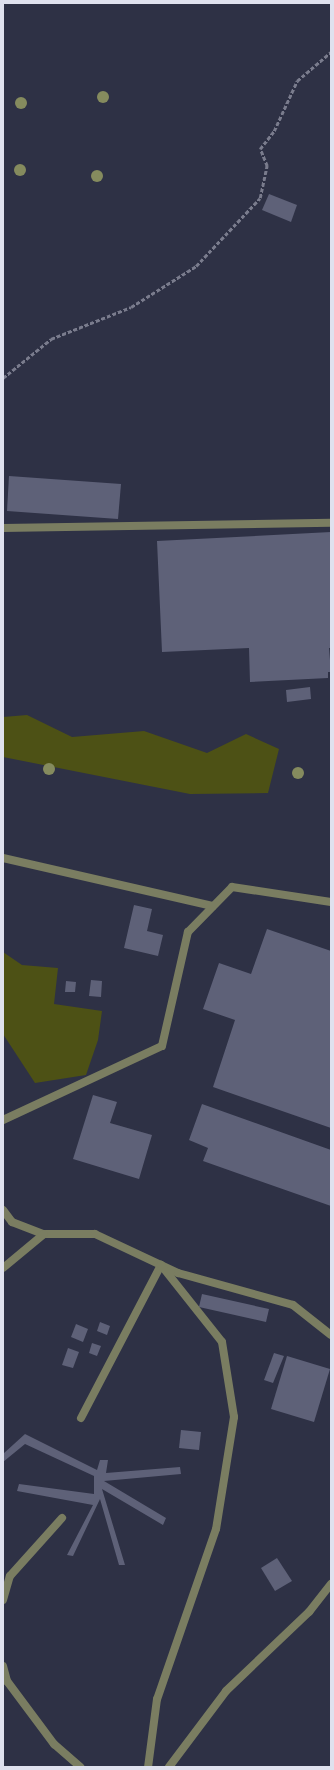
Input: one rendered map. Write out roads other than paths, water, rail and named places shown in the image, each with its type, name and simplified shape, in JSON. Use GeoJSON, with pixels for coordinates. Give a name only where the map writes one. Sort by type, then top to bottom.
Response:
{"type":"FeatureCollection","features":[{"type":"Feature","properties":{"kind":"lane"},"geometry":{"type":"LineString","coordinates":[[3,528],[331,523]]}},
{"type":"Feature","properties":{"kind":"lane"},"geometry":{"type":"LineString","coordinates":[[3,858],[214,906]]}},
{"type":"Feature","properties":{"kind":"lane"},"geometry":{"type":"LineString","coordinates":[[3,1120],[162,1046],[188,932],[232,887],[331,902]]}},
{"type":"Feature","properties":{"kind":"lane"},"geometry":{"type":"LineString","coordinates":[[3,1210],[12,1222],[44,1234],[95,1234],[178,1273],[293,1305],[331,1334]]}},
{"type":"Feature","properties":{"kind":"lane"},"geometry":{"type":"LineString","coordinates":[[3,1268],[44,1234]]}},
{"type":"Feature","properties":{"kind":"lane"},"geometry":{"type":"LineString","coordinates":[[81,1418],[161,1265]]}},
{"type":"Feature","properties":{"kind":"lane"},"geometry":{"type":"LineString","coordinates":[[148,1767],[157,1699],[216,1529],[234,1417],[222,1342],[161,1265]]}},
{"type":"Feature","properties":{"kind":"lane"},"geometry":{"type":"LineString","coordinates":[[3,1600],[10,1576],[62,1518]]}},
{"type":"Feature","properties":{"kind":"lane"},"geometry":{"type":"LineString","coordinates":[[170,1767],[226,1691],[309,1612],[331,1584]]}},
{"type":"Feature","properties":{"kind":"lane"},"geometry":{"type":"LineString","coordinates":[[3,1666],[7,1681],[54,1744],[80,1767]]}}]}
